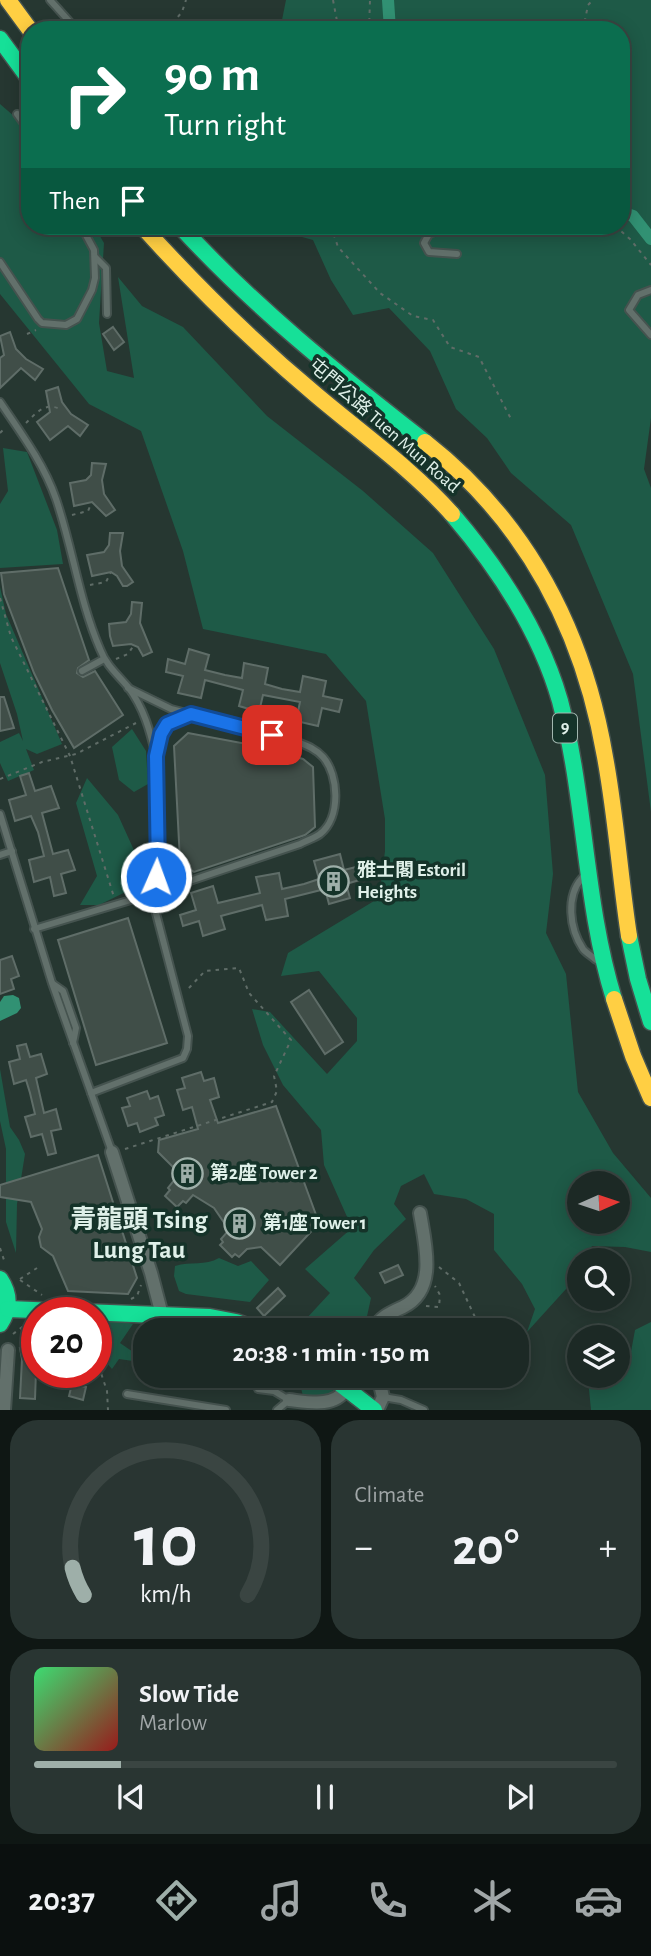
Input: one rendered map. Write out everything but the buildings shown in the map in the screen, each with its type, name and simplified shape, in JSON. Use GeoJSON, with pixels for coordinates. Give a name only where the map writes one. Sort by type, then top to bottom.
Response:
{"type":"FeatureCollection","features":[{"type":"Feature","properties":{"kind":"main road"},"geometry":{"type":"LineString","coordinates":[[8,0],[23,21]]}},
{"type":"Feature","properties":{"kind":"main road"},"geometry":{"type":"LineString","coordinates":[[0,39],[21,68]]}},
{"type":"Feature","properties":{"kind":"main road","name":"屯門公路 Tuen Mun Road"},"geometry":{"type":"LineString","coordinates":[[150,235],[227,316],[424,485],[465,529],[513,597],[537,643],[559,698],[572,761],[596,926],[617,1011],[651,1098]]}},
{"type":"Feature","properties":{"kind":"main road","name":"屯門公路 Tuen Mun Road"},"geometry":{"type":"LineString","coordinates":[[189,235],[249,298],[375,404],[436,449],[473,484],[502,517],[539,570],[573,640],[594,706],[607,771],[624,916],[637,979],[651,1022]]}},
{"type":"Feature","properties":{"kind":"main road"},"geometry":{"type":"LineString","coordinates":[[4,1272],[9,1297],[6,1330]]}},
{"type":"Feature","properties":{"kind":"main road"},"geometry":{"type":"LineString","coordinates":[[8,1309],[214,1318]]}},
{"type":"Feature","properties":{"kind":"main road"},"geometry":{"type":"LineString","coordinates":[[346,1389],[378,1405]]}},
{"type":"Feature","properties":{"kind":"street"},"geometry":{"type":"LineString","coordinates":[[116,1151],[162,1315]]}},
{"type":"Feature","properties":{"kind":"street"},"geometry":{"type":"LineString","coordinates":[[382,1318],[420,1294],[426,1278],[420,1213]]}},
{"type":"Feature","properties":{"kind":"street"},"geometry":{"type":"LineString","coordinates":[[4,1410],[5,1357]]}},
{"type":"Feature","properties":{"kind":"street"},"geometry":{"type":"LineString","coordinates":[[289,1400],[325,1402],[336,1399],[346,1389]]}},
{"type":"Feature","properties":{"kind":"lane"},"geometry":{"type":"LineString","coordinates":[[50,0],[69,21]]}},
{"type":"Feature","properties":{"kind":"lane"},"geometry":{"type":"LineString","coordinates":[[16,114],[21,120]]}},
{"type":"Feature","properties":{"kind":"lane"},"geometry":{"type":"LineString","coordinates":[[0,262],[38,319],[43,323],[66,325],[77,320],[95,278],[94,250],[86,235]]}},
{"type":"Feature","properties":{"kind":"lane"},"geometry":{"type":"LineString","coordinates":[[428,235],[424,243],[429,252],[457,254]]}},
{"type":"Feature","properties":{"kind":"lane"},"geometry":{"type":"LineString","coordinates":[[94,257],[106,268],[107,314]]}},
{"type":"Feature","properties":{"kind":"lane"},"geometry":{"type":"LineString","coordinates":[[651,290],[638,295],[629,310],[651,335]]}},
{"type":"Feature","properties":{"kind":"lane"},"geometry":{"type":"LineString","coordinates":[[0,402],[42,467],[56,499],[78,586],[104,659],[128,688],[147,718],[156,756],[158,868],[150,885],[120,903]]}},
{"type":"Feature","properties":{"kind":"lane"},"geometry":{"type":"LineString","coordinates":[[82,671],[104,659]]}},
{"type":"Feature","properties":{"kind":"lane"},"geometry":{"type":"LineString","coordinates":[[34,929],[300,844],[321,833],[330,822],[335,792],[332,774],[325,758],[313,748],[171,709],[128,688]]}},
{"type":"Feature","properties":{"kind":"lane"},"geometry":{"type":"LineString","coordinates":[[156,756],[161,734],[167,724],[191,714]]}},
{"type":"Feature","properties":{"kind":"lane"},"geometry":{"type":"LineString","coordinates":[[0,814],[4,837],[12,851],[52,983],[91,1093],[116,1151]]}},
{"type":"Feature","properties":{"kind":"lane"},"geometry":{"type":"LineString","coordinates":[[0,855],[12,851]]}},
{"type":"Feature","properties":{"kind":"lane"},"geometry":{"type":"LineString","coordinates":[[157,860],[165,870],[181,880],[202,877]]}},
{"type":"Feature","properties":{"kind":"lane"},"geometry":{"type":"LineString","coordinates":[[588,871],[573,888],[571,920],[583,950],[606,967]]}},
{"type":"Feature","properties":{"kind":"lane"},"geometry":{"type":"LineString","coordinates":[[91,1093],[183,1058],[187,1049],[188,1036],[150,894]]}},
{"type":"Feature","properties":{"kind":"lane"},"geometry":{"type":"LineString","coordinates":[[258,1389],[274,1391],[289,1400],[277,1410]]}},
{"type":"Feature","properties":{"kind":"lane"},"geometry":{"type":"LineString","coordinates":[[127,1394],[197,1408],[226,1410]]}},
{"type":"Feature","properties":{"kind":"lane"},"geometry":{"type":"LineString","coordinates":[[378,1405],[401,1401],[424,1410]]}},
{"type":"Feature","properties":{"kind":"path"},"geometry":{"type":"LineString","coordinates":[[174,21],[182,12],[186,0]]}},
{"type":"Feature","properties":{"kind":"path"},"geometry":{"type":"LineString","coordinates":[[333,0],[337,21]]}},
{"type":"Feature","properties":{"kind":"path"},"geometry":{"type":"LineString","coordinates":[[369,21],[370,0]]}},
{"type":"Feature","properties":{"kind":"path"},"geometry":{"type":"LineString","coordinates":[[585,21],[588,5],[593,0]]}},
{"type":"Feature","properties":{"kind":"path"},"geometry":{"type":"LineString","coordinates":[[334,235],[338,247],[380,293],[413,316],[433,320],[450,347],[479,357],[511,419]]}},
{"type":"Feature","properties":{"kind":"path"},"geometry":{"type":"LineString","coordinates":[[625,235],[651,265]]}},
{"type":"Feature","properties":{"kind":"path"},"geometry":{"type":"LineString","coordinates":[[23,425],[41,408],[60,409]]}},
{"type":"Feature","properties":{"kind":"path"},"geometry":{"type":"LineString","coordinates":[[0,433],[9,424]]}},
{"type":"Feature","properties":{"kind":"path"},"geometry":{"type":"LineString","coordinates":[[67,516],[88,511],[92,502]]}},
{"type":"Feature","properties":{"kind":"path"},"geometry":{"type":"LineString","coordinates":[[86,586],[106,582],[111,572]]}},
{"type":"Feature","properties":{"kind":"path"},"geometry":{"type":"LineString","coordinates":[[0,598],[11,637],[70,756],[120,903]]}},
{"type":"Feature","properties":{"kind":"path"},"geometry":{"type":"LineString","coordinates":[[112,661],[128,654],[134,645]]}},
{"type":"Feature","properties":{"kind":"path"},"geometry":{"type":"LineString","coordinates":[[0,779],[42,762],[70,756],[147,718]]}},
{"type":"Feature","properties":{"kind":"path"},"geometry":{"type":"LineString","coordinates":[[116,1151],[272,1101],[277,1091],[274,1076],[291,1040],[249,993],[239,968],[205,971],[184,993]]}},
{"type":"Feature","properties":{"kind":"path"},"geometry":{"type":"LineString","coordinates":[[0,1248],[4,1272]]}},
{"type":"Feature","properties":{"kind":"path"},"geometry":{"type":"LineString","coordinates":[[433,1265],[459,1283],[475,1318]]}},
{"type":"Feature","properties":{"kind":"path"},"geometry":{"type":"LineString","coordinates":[[37,1268],[19,1280],[43,1295]]}},
{"type":"Feature","properties":{"kind":"path"},"geometry":{"type":"LineString","coordinates":[[412,1301],[439,1307],[440,1295],[432,1280]]}},
{"type":"Feature","properties":{"kind":"path"},"geometry":{"type":"LineString","coordinates":[[131,1299],[137,1296],[141,1283]]}},
{"type":"Feature","properties":{"kind":"path"},"geometry":{"type":"LineString","coordinates":[[106,1388],[108,1410]]}},
{"type":"Feature","properties":{"kind":"shaded area"},"geometry":{"type":"Polygon","coordinates":[[[286,0],[651,0],[651,418],[644,469],[651,488],[651,812],[633,674],[571,525],[511,473],[487,438],[456,409],[430,351],[389,308],[353,315],[331,280],[313,240],[295,235],[630,235],[630,21],[282,21],[286,0]]]}},
{"type":"Feature","properties":{"kind":"shaded area"},"geometry":{"type":"Polygon","coordinates":[[[0,104],[21,122],[21,235],[99,235],[104,243],[99,323],[107,371],[134,378],[118,277],[142,306],[183,327],[267,416],[363,491],[433,553],[494,649],[545,775],[553,874],[546,933],[566,974],[578,1092],[613,1153],[628,1171],[567,1171],[567,1234],[630,1234],[630,1173],[651,1198],[651,1252],[625,1247],[567,1248],[567,1288],[529,1330],[535,1309],[522,1284],[494,1250],[494,1214],[466,1199],[434,1194],[424,1174],[401,1186],[394,1204],[406,1219],[374,1250],[354,1278],[371,1298],[367,1318],[307,1318],[330,1293],[305,1269],[352,1228],[324,1165],[321,1130],[283,1085],[263,1045],[252,1009],[270,1012],[327,1074],[357,1041],[357,1018],[319,971],[281,976],[288,953],[379,898],[385,851],[385,819],[366,701],[326,654],[203,629],[183,551],[141,431],[89,404],[0,294],[0,104]]]}},
{"type":"Feature","properties":{"kind":"shaded area"},"geometry":{"type":"Polygon","coordinates":[[[3,448],[27,452],[57,530],[63,564],[0,568],[0,504],[8,491],[3,448]]]}},
{"type":"Feature","properties":{"kind":"shaded area"},"geometry":{"type":"Polygon","coordinates":[[[0,587],[6,614],[62,744],[37,754],[26,749],[34,770],[8,781],[0,763],[0,742],[19,733],[23,741],[0,663],[0,587]]]}},
{"type":"Feature","properties":{"kind":"shaded area"},"geometry":{"type":"Polygon","coordinates":[[[132,729],[146,751],[148,784],[134,792],[119,780],[112,747],[132,729]]]}},
{"type":"Feature","properties":{"kind":"shaded area"},"geometry":{"type":"Polygon","coordinates":[[[87,778],[118,815],[148,881],[99,905],[80,905],[97,876],[76,803],[87,778]]]}},
{"type":"Feature","properties":{"kind":"shaded area"},"geometry":{"type":"Polygon","coordinates":[[[13,995],[19,998],[21,1008],[17,1013],[0,1021],[0,1002],[4,996],[13,995]]]}},
{"type":"Feature","properties":{"kind":"shaded area"},"geometry":{"type":"Polygon","coordinates":[[[0,1069],[10,1127],[25,1154],[17,1204],[16,1253],[6,1222],[6,1149],[0,1121],[0,1069]]]}},
{"type":"Feature","properties":{"kind":"shaded area"},"geometry":{"type":"Polygon","coordinates":[[[219,1258],[238,1266],[251,1261],[269,1280],[250,1302],[179,1291],[174,1276],[175,1266],[219,1258]]]}},
{"type":"Feature","properties":{"kind":"shaded area"},"geometry":{"type":"Polygon","coordinates":[[[112,1321],[133,1324],[120,1343],[133,1352],[133,1361],[119,1359],[112,1369],[112,1321]]]}},
{"type":"Feature","properties":{"kind":"shaded area"},"geometry":{"type":"Polygon","coordinates":[[[651,1322],[651,1410],[591,1410],[589,1388],[630,1388],[630,1357],[635,1330],[651,1322]]]}},
{"type":"Feature","properties":{"kind":"shaded area"},"geometry":{"type":"Polygon","coordinates":[[[301,1388],[330,1388],[336,1393],[328,1398],[303,1396],[301,1388]]]}},
{"type":"Feature","properties":{"kind":"waterway"},"geometry":{"type":"LineString","coordinates":[[388,0],[389,21]]}},
{"type":"Feature","properties":{"kind":"waterway"},"geometry":{"type":"LineString","coordinates":[[630,215],[651,239]]}},
{"type":"Feature","properties":{"kind":"traffic: fast"},"geometry":{"type":"LineString","coordinates":[[0,39],[21,68]]}},
{"type":"Feature","properties":{"kind":"traffic: fast"},"geometry":{"type":"LineString","coordinates":[[188,235],[267,312],[329,366],[425,442]]}},
{"type":"Feature","properties":{"kind":"traffic: fast"},"geometry":{"type":"LineString","coordinates":[[452,514],[502,579],[529,626],[552,675],[569,738],[597,925],[614,999]]}},
{"type":"Feature","properties":{"kind":"traffic: fast"},"geometry":{"type":"LineString","coordinates":[[629,936],[651,1022]]}},
{"type":"Feature","properties":{"kind":"traffic: fast"},"geometry":{"type":"LineString","coordinates":[[0,1279],[8,1302],[0,1324]]}},
{"type":"Feature","properties":{"kind":"traffic: fast"},"geometry":{"type":"LineString","coordinates":[[8,1309],[215,1318]]}},
{"type":"Feature","properties":{"kind":"traffic: fast"},"geometry":{"type":"LineString","coordinates":[[346,1388],[374,1410]]}},
{"type":"Feature","properties":{"kind":"traffic: slow"},"geometry":{"type":"LineString","coordinates":[[8,0],[23,21]]}},
{"type":"Feature","properties":{"kind":"traffic: slow"},"geometry":{"type":"LineString","coordinates":[[150,235],[247,334],[403,467],[452,514]]}},
{"type":"Feature","properties":{"kind":"traffic: slow"},"geometry":{"type":"LineString","coordinates":[[425,442],[461,473],[493,507],[521,543],[565,622],[582,665],[605,757],[629,936]]}},
{"type":"Feature","properties":{"kind":"traffic: slow"},"geometry":{"type":"LineString","coordinates":[[614,999],[633,1056],[651,1098]]}},
{"type":"Feature","properties":{"kind":"place","name":"雅士閣 Estoril Heights"},"geometry":{"type":"Point","coordinates":[334,881]}},
{"type":"Feature","properties":{"kind":"place","name":"第2座 Tower 2"},"geometry":{"type":"Point","coordinates":[187,1173]}},
{"type":"Feature","properties":{"kind":"place","name":"第1座 Tower 1"},"geometry":{"type":"Point","coordinates":[240,1223]}},
{"type":"Feature","properties":{"kind":"district","name":"青龍頭 Tsing Lung Tau"},"geometry":{"type":"Point","coordinates":[139,1235]}},
{"type":"Feature","properties":{"kind":"route"},"geometry":{"type":"LineString","coordinates":[[156,877],[156,756],[161,734],[167,724],[191,714],[272,735]]}}]}
